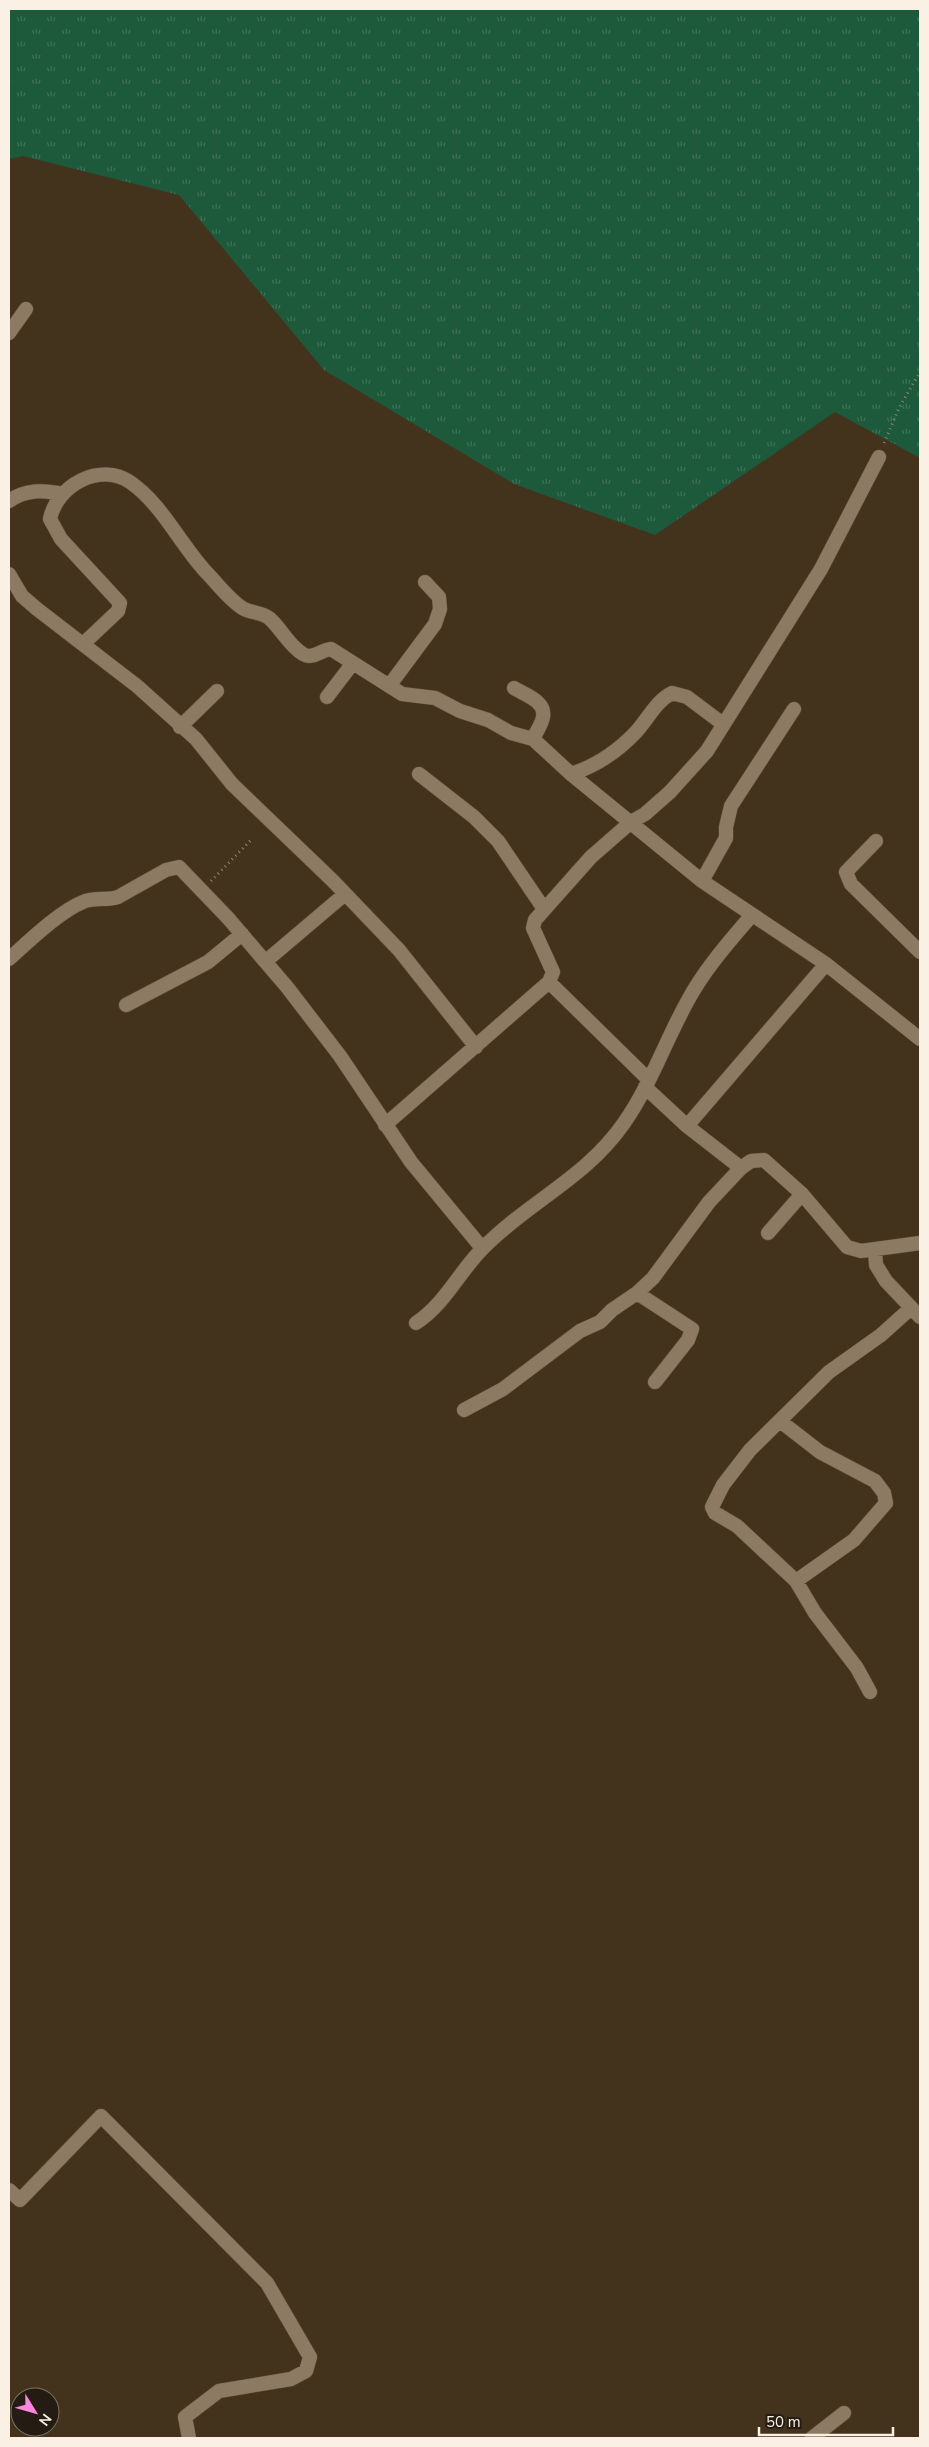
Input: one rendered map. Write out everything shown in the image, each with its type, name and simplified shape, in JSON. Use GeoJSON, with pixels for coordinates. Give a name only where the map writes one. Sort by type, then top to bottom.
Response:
{"type":"FeatureCollection","features":[{"type":"Feature","properties":{"kind":"street"},"geometry":{"type":"LineString","coordinates":[[9,333],[26,309]]}},
{"type":"Feature","properties":{"kind":"street"},"geometry":{"type":"LineString","coordinates":[[385,1125],[549,982],[553,972],[552,966],[533,928],[535,920],[591,857],[631,822],[645,814],[692,770],[724,724],[821,569],[879,458]]}},
{"type":"Feature","properties":{"kind":"street"},"geometry":{"type":"LineString","coordinates":[[83,644],[114,615],[121,605],[117,598],[75,556],[52,524],[51,513],[63,494],[77,481],[100,474],[121,478],[130,482],[162,515],[204,570],[244,609],[269,618],[303,655],[312,656],[331,649],[402,694],[435,698],[460,711],[488,720],[511,733],[533,739],[571,774],[702,881],[826,964],[920,1039]]}},
{"type":"Feature","properties":{"kind":"street"},"geometry":{"type":"LineString","coordinates":[[9,501],[29,492],[43,490],[63,494]]}},
{"type":"Feature","properties":{"kind":"street"},"geometry":{"type":"LineString","coordinates":[[9,574],[22,596],[36,609],[137,686],[180,727],[196,739],[232,784],[345,894],[399,950],[476,1047]]}},
{"type":"Feature","properties":{"kind":"street"},"geometry":{"type":"LineString","coordinates":[[389,686],[437,619],[439,597],[425,582]]}},
{"type":"Feature","properties":{"kind":"street"},"geometry":{"type":"LineString","coordinates":[[327,696],[353,664]]}},
{"type":"Feature","properties":{"kind":"street"},"geometry":{"type":"LineString","coordinates":[[514,688],[540,703],[543,710],[543,719],[533,739]]}},
{"type":"Feature","properties":{"kind":"street"},"geometry":{"type":"LineString","coordinates":[[180,727],[217,691]]}},
{"type":"Feature","properties":{"kind":"street"},"geometry":{"type":"LineString","coordinates":[[571,774],[587,769],[611,754],[635,733],[662,699],[672,693],[687,698],[724,724]]}},
{"type":"Feature","properties":{"kind":"street"},"geometry":{"type":"LineString","coordinates":[[702,881],[726,838],[726,827],[731,806],[794,710]]}},
{"type":"Feature","properties":{"kind":"street"},"geometry":{"type":"LineString","coordinates":[[419,774],[474,817],[498,840],[544,909]]}},
{"type":"Feature","properties":{"kind":"street"},"geometry":{"type":"LineString","coordinates":[[876,841],[846,872],[851,884],[920,952]]}},
{"type":"Feature","properties":{"kind":"street"},"geometry":{"type":"LineString","coordinates":[[9,959],[76,905],[93,899],[109,900],[118,898],[166,870],[179,868],[266,961],[340,1056],[411,1162],[482,1248]]}},
{"type":"Feature","properties":{"kind":"street"},"geometry":{"type":"LineString","coordinates":[[266,961],[345,894]]}},
{"type":"Feature","properties":{"kind":"street"},"geometry":{"type":"LineString","coordinates":[[416,1323],[438,1306],[482,1248],[506,1227],[583,1169],[624,1124],[700,978],[752,915]]}},
{"type":"Feature","properties":{"kind":"street"},"geometry":{"type":"LineString","coordinates":[[126,1005],[208,962],[242,934]]}},
{"type":"Feature","properties":{"kind":"street"},"geometry":{"type":"LineString","coordinates":[[687,1126],[826,964]]}},
{"type":"Feature","properties":{"kind":"street"},"geometry":{"type":"LineString","coordinates":[[549,982],[687,1126],[741,1168]]}},
{"type":"Feature","properties":{"kind":"street"},"geometry":{"type":"LineString","coordinates":[[464,1410],[503,1389],[580,1331],[600,1322],[612,1310],[637,1293],[654,1278],[709,1202],[741,1168],[751,1161],[764,1160],[802,1194],[847,1247],[861,1251],[920,1243]]}},
{"type":"Feature","properties":{"kind":"street"},"geometry":{"type":"LineString","coordinates":[[768,1233],[802,1194]]}},
{"type":"Feature","properties":{"kind":"street"},"geometry":{"type":"LineString","coordinates":[[870,1692],[857,1668],[815,1612],[796,1581],[737,1526],[715,1513],[712,1507],[723,1485],[750,1450],[829,1372],[880,1335],[916,1312],[886,1281],[876,1265],[875,1249]]}},
{"type":"Feature","properties":{"kind":"street"},"geometry":{"type":"LineString","coordinates":[[637,1293],[692,1329],[688,1340],[655,1382]]}},
{"type":"Feature","properties":{"kind":"street"},"geometry":{"type":"LineString","coordinates":[[780,1421],[820,1452],[875,1481],[884,1493],[886,1503],[854,1540],[845,1544],[796,1581]]}},
{"type":"Feature","properties":{"kind":"street"},"geometry":{"type":"LineString","coordinates":[[9,2190],[20,2200],[101,2116],[267,2283],[310,2357],[306,2371],[291,2379],[219,2391],[185,2417],[189,2438]]}},
{"type":"Feature","properties":{"kind":"street"},"geometry":{"type":"LineString","coordinates":[[812,2438],[844,2413]]}},
{"type":"Feature","properties":{"kind":"path"},"geometry":{"type":"LineString","coordinates":[[879,458],[899,408],[920,372]]}},
{"type":"Feature","properties":{"kind":"path"},"geometry":{"type":"LineString","coordinates":[[202,891],[251,840]]}},
{"type":"Feature","properties":{"kind":"green space"},"geometry":{"type":"Polygon","coordinates":[[[9,9],[920,9],[920,458],[835,412],[655,535],[514,484],[324,370],[179,195],[23,156],[9,159],[9,9]]]}}]}
